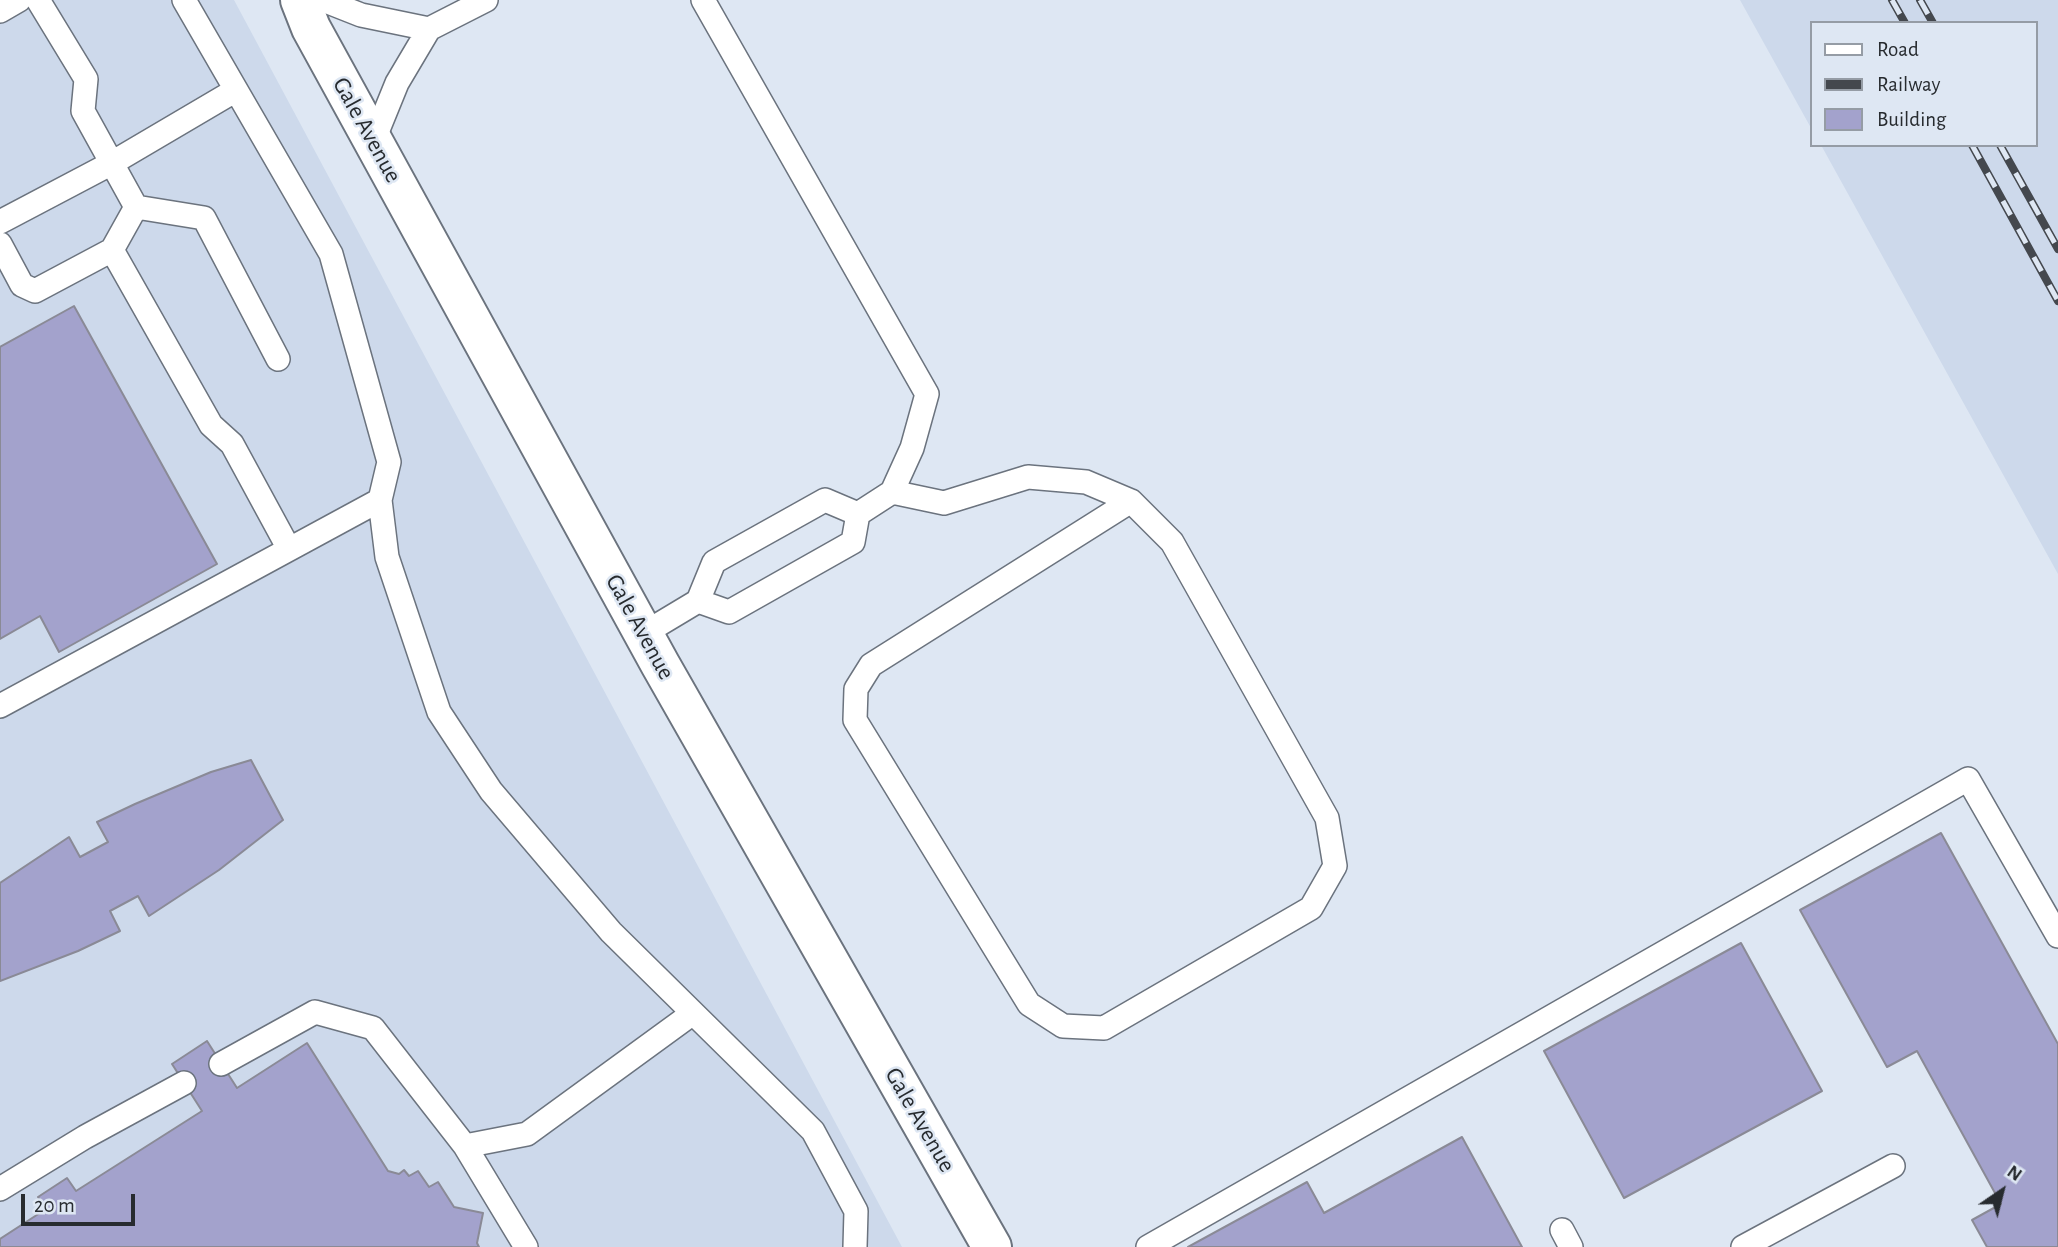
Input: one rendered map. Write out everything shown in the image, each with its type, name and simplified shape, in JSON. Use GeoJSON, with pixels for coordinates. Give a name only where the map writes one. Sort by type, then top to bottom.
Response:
{"type":"FeatureCollection","features":[{"type":"Feature","properties":{"kind":"main road","name":"Gale Avenue"},"geometry":{"type":"LineString","coordinates":[[300,0],[311,28],[643,634],[992,1247]]}},
{"type":"Feature","properties":{"kind":"lane"},"geometry":{"type":"LineString","coordinates":[[0,11],[19,0]]}},
{"type":"Feature","properties":{"kind":"lane"},"geometry":{"type":"LineString","coordinates":[[38,0],[86,79],[83,111],[136,207]]}},
{"type":"Feature","properties":{"kind":"lane"},"geometry":{"type":"LineString","coordinates":[[184,0],[331,254],[389,462],[380,500],[387,557],[439,712],[500,802],[611,932],[813,1131],[856,1211],[855,1247]]}},
{"type":"Feature","properties":{"kind":"lane"},"geometry":{"type":"LineString","coordinates":[[323,0],[361,15],[429,29]]}},
{"type":"Feature","properties":{"kind":"lane"},"geometry":{"type":"LineString","coordinates":[[373,142],[397,83],[429,29],[486,0]]}},
{"type":"Feature","properties":{"kind":"lane"},"geometry":{"type":"LineString","coordinates":[[698,601],[729,612],[853,542],[858,514],[892,492],[912,448],[927,394],[703,0]]}},
{"type":"Feature","properties":{"kind":"lane"},"geometry":{"type":"LineString","coordinates":[[0,222],[112,163],[236,90]]}},
{"type":"Feature","properties":{"kind":"lane"},"geometry":{"type":"LineString","coordinates":[[0,244],[22,285],[36,291],[112,250],[136,207]]}},
{"type":"Feature","properties":{"kind":"lane"},"geometry":{"type":"LineString","coordinates":[[136,207],[204,218],[278,359]]}},
{"type":"Feature","properties":{"kind":"lane"},"geometry":{"type":"LineString","coordinates":[[112,250],[211,425],[232,444],[289,549]]}},
{"type":"Feature","properties":{"kind":"lane"},"geometry":{"type":"LineString","coordinates":[[892,492],[944,503],[1028,477],[1086,482],[1130,501],[1172,542],[1327,818],[1335,866],[1311,908],[1104,1028],[1063,1026],[1029,1004],[855,720],[856,689],[871,665],[1130,501]]}},
{"type":"Feature","properties":{"kind":"lane"},"geometry":{"type":"LineString","coordinates":[[0,706],[380,500]]}},
{"type":"Feature","properties":{"kind":"lane"},"geometry":{"type":"LineString","coordinates":[[643,634],[698,601],[714,562],[825,500],[858,514]]}},
{"type":"Feature","properties":{"kind":"lane"},"geometry":{"type":"LineString","coordinates":[[1148,1247],[1968,779],[2058,936]]}},
{"type":"Feature","properties":{"kind":"lane"},"geometry":{"type":"LineString","coordinates":[[221,1064],[315,1012],[373,1028],[465,1146],[526,1247]]}},
{"type":"Feature","properties":{"kind":"lane"},"geometry":{"type":"LineString","coordinates":[[465,1146],[527,1134],[693,1013]]}},
{"type":"Feature","properties":{"kind":"lane"},"geometry":{"type":"LineString","coordinates":[[0,1189],[85,1137],[184,1083]]}},
{"type":"Feature","properties":{"kind":"lane"},"geometry":{"type":"LineString","coordinates":[[1743,1247],[1893,1166]]}},
{"type":"Feature","properties":{"kind":"shaded area"},"geometry":{"type":"Polygon","coordinates":[[[0,0],[234,0],[902,1247],[0,1247],[0,0]]]}},
{"type":"Feature","properties":{"kind":"shaded area"},"geometry":{"type":"Polygon","coordinates":[[[1740,0],[2058,0],[2058,574],[1822,147],[2037,147],[2037,21],[1810,21],[1810,126],[1740,0]]]}},
{"type":"Feature","properties":{"kind":"building"},"geometry":{"type":"Polygon","coordinates":[[[74,306],[217,564],[59,652],[40,616],[0,639],[0,347],[74,306]]]}},
{"type":"Feature","properties":{"kind":"building"},"geometry":{"type":"Polygon","coordinates":[[[251,760],[283,820],[219,870],[149,916],[138,896],[110,911],[120,931],[78,951],[0,981],[0,883],[69,837],[80,857],[108,842],[97,822],[211,772],[251,760]]]}},
{"type":"Feature","properties":{"kind":"building"},"geometry":{"type":"Polygon","coordinates":[[[1941,833],[2058,1044],[2058,1247],[1987,1247],[1972,1220],[2001,1204],[1917,1051],[1887,1067],[1800,910],[1941,833]]]}},
{"type":"Feature","properties":{"kind":"building"},"geometry":{"type":"Polygon","coordinates":[[[1741,943],[1822,1091],[1624,1198],[1544,1051],[1741,943]]]}},
{"type":"Feature","properties":{"kind":"building"},"geometry":{"type":"Polygon","coordinates":[[[207,1041],[237,1088],[307,1043],[388,1171],[399,1174],[404,1170],[409,1176],[418,1171],[429,1187],[438,1182],[454,1207],[483,1213],[477,1243],[479,1247],[0,1247],[0,1239],[46,1209],[38,1197],[67,1178],[76,1191],[202,1111],[172,1064],[207,1041]]]}},
{"type":"Feature","properties":{"kind":"building"},"geometry":{"type":"Polygon","coordinates":[[[1462,1137],[1522,1247],[1188,1247],[1307,1182],[1324,1213],[1462,1137]]]}},
{"type":"Feature","properties":{"kind":"railway"},"geometry":{"type":"LineString","coordinates":[[1892,0],[1904,21]]}},
{"type":"Feature","properties":{"kind":"railway"},"geometry":{"type":"LineString","coordinates":[[1920,0],[1932,21]]}},
{"type":"Feature","properties":{"kind":"railway"},"geometry":{"type":"LineString","coordinates":[[1973,147],[2058,301]]}},
{"type":"Feature","properties":{"kind":"railway"},"geometry":{"type":"LineString","coordinates":[[2001,147],[2058,249]]}}]}
